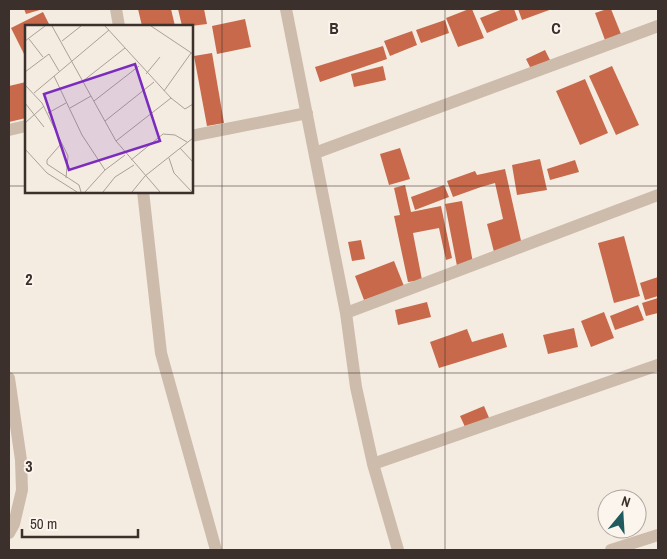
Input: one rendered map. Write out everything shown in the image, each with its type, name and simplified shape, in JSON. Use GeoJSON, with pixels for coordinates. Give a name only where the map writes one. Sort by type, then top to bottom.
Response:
{"type":"FeatureCollection","features":[{"type":"Feature","properties":{"kind":"street"},"geometry":{"type":"LineString","coordinates":[[116,9],[119,25]]}},
{"type":"Feature","properties":{"kind":"street"},"geometry":{"type":"LineString","coordinates":[[286,9],[346,313],[356,387],[373,464],[398,550]]}},
{"type":"Feature","properties":{"kind":"street"},"geometry":{"type":"LineString","coordinates":[[315,153],[658,26]]}},
{"type":"Feature","properties":{"kind":"street"},"geometry":{"type":"LineString","coordinates":[[192,136],[307,113]]}},
{"type":"Feature","properties":{"kind":"street"},"geometry":{"type":"LineString","coordinates":[[9,130],[25,126]]}},
{"type":"Feature","properties":{"kind":"street"},"geometry":{"type":"LineString","coordinates":[[143,192],[161,353],[216,550]]}},
{"type":"Feature","properties":{"kind":"street"},"geometry":{"type":"LineString","coordinates":[[346,313],[658,195]]}},
{"type":"Feature","properties":{"kind":"street"},"geometry":{"type":"LineString","coordinates":[[373,464],[658,365]]}},
{"type":"Feature","properties":{"kind":"street"},"geometry":{"type":"LineString","coordinates":[[9,378],[21,460],[22,490],[14,524],[9,533]]}},
{"type":"Feature","properties":{"kind":"street"},"geometry":{"type":"LineString","coordinates":[[611,550],[658,534]]}},
{"type":"Feature","properties":{"kind":"building"},"geometry":{"type":"Polygon","coordinates":[[[24,9],[43,9],[26,14],[24,9]]]}},
{"type":"Feature","properties":{"kind":"building"},"geometry":{"type":"Polygon","coordinates":[[[138,9],[171,9],[175,25],[142,25],[138,9]]]}},
{"type":"Feature","properties":{"kind":"building"},"geometry":{"type":"Polygon","coordinates":[[[178,9],[204,9],[207,24],[182,25],[178,9]]]}},
{"type":"Feature","properties":{"kind":"building"},"geometry":{"type":"Polygon","coordinates":[[[472,9],[484,38],[458,47],[446,18],[472,9]]]}},
{"type":"Feature","properties":{"kind":"building"},"geometry":{"type":"Polygon","coordinates":[[[503,9],[514,9],[518,20],[487,33],[480,18],[503,9]]]}},
{"type":"Feature","properties":{"kind":"building"},"geometry":{"type":"Polygon","coordinates":[[[518,9],[552,9],[522,20],[518,9]]]}},
{"type":"Feature","properties":{"kind":"building"},"geometry":{"type":"Polygon","coordinates":[[[611,9],[621,34],[605,40],[595,13],[611,9]]]}},
{"type":"Feature","properties":{"kind":"building"},"geometry":{"type":"Polygon","coordinates":[[[43,12],[50,25],[25,25],[25,56],[11,28],[43,12]]]}},
{"type":"Feature","properties":{"kind":"building"},"geometry":{"type":"Polygon","coordinates":[[[245,19],[251,47],[217,54],[212,26],[245,19]]]}},
{"type":"Feature","properties":{"kind":"building"},"geometry":{"type":"Polygon","coordinates":[[[445,20],[449,33],[421,43],[416,30],[445,20]]]}},
{"type":"Feature","properties":{"kind":"building"},"geometry":{"type":"Polygon","coordinates":[[[412,31],[417,45],[390,56],[384,41],[412,31]]]}},
{"type":"Feature","properties":{"kind":"building"},"geometry":{"type":"Polygon","coordinates":[[[383,46],[387,59],[320,82],[315,67],[383,46]]]}},
{"type":"Feature","properties":{"kind":"building"},"geometry":{"type":"Polygon","coordinates":[[[545,50],[550,60],[531,69],[526,59],[545,50]]]}},
{"type":"Feature","properties":{"kind":"building"},"geometry":{"type":"Polygon","coordinates":[[[212,53],[224,123],[207,126],[194,56],[212,53]]]}},
{"type":"Feature","properties":{"kind":"building"},"geometry":{"type":"Polygon","coordinates":[[[383,66],[386,80],[354,87],[351,74],[383,66]]]}},
{"type":"Feature","properties":{"kind":"building"},"geometry":{"type":"Polygon","coordinates":[[[612,66],[639,125],[616,135],[589,76],[612,66]]]}},
{"type":"Feature","properties":{"kind":"building"},"geometry":{"type":"Polygon","coordinates":[[[585,79],[608,133],[580,145],[556,91],[585,79]]]}},
{"type":"Feature","properties":{"kind":"building"},"geometry":{"type":"Polygon","coordinates":[[[25,82],[25,118],[9,122],[9,86],[25,82]]]}},
{"type":"Feature","properties":{"kind":"building"},"geometry":{"type":"Polygon","coordinates":[[[400,148],[410,179],[389,185],[380,154],[400,148]]]}},
{"type":"Feature","properties":{"kind":"building"},"geometry":{"type":"Polygon","coordinates":[[[540,159],[547,190],[517,195],[512,165],[540,159]]]}},
{"type":"Feature","properties":{"kind":"building"},"geometry":{"type":"Polygon","coordinates":[[[575,160],[579,172],[550,180],[547,169],[575,160]]]}},
{"type":"Feature","properties":{"kind":"building"},"geometry":{"type":"Polygon","coordinates":[[[505,169],[522,245],[494,252],[487,224],[503,219],[495,183],[453,197],[447,181],[475,171],[477,175],[505,169]]]}},
{"type":"Feature","properties":{"kind":"building"},"geometry":{"type":"Polygon","coordinates":[[[405,185],[411,212],[441,206],[452,258],[446,260],[439,228],[413,233],[422,280],[408,282],[394,216],[400,215],[394,188],[405,185]]]}},
{"type":"Feature","properties":{"kind":"building"},"geometry":{"type":"Polygon","coordinates":[[[444,185],[449,197],[415,210],[411,197],[444,185]]]}},
{"type":"Feature","properties":{"kind":"building"},"geometry":{"type":"Polygon","coordinates":[[[462,201],[473,263],[457,266],[445,204],[462,201]]]}},
{"type":"Feature","properties":{"kind":"building"},"geometry":{"type":"Polygon","coordinates":[[[624,236],[640,296],[614,303],[598,243],[624,236]]]}},
{"type":"Feature","properties":{"kind":"building"},"geometry":{"type":"Polygon","coordinates":[[[361,240],[365,259],[352,261],[348,242],[361,240]]]}},
{"type":"Feature","properties":{"kind":"building"},"geometry":{"type":"Polygon","coordinates":[[[394,261],[404,286],[364,300],[355,276],[394,261]]]}},
{"type":"Feature","properties":{"kind":"building"},"geometry":{"type":"Polygon","coordinates":[[[658,277],[658,296],[645,300],[640,283],[658,277]]]}},
{"type":"Feature","properties":{"kind":"building"},"geometry":{"type":"Polygon","coordinates":[[[658,298],[658,313],[646,316],[642,303],[658,298]]]}},
{"type":"Feature","properties":{"kind":"building"},"geometry":{"type":"Polygon","coordinates":[[[427,302],[431,317],[398,325],[395,310],[427,302]]]}},
{"type":"Feature","properties":{"kind":"building"},"geometry":{"type":"Polygon","coordinates":[[[638,305],[644,320],[615,330],[610,316],[638,305]]]}},
{"type":"Feature","properties":{"kind":"building"},"geometry":{"type":"Polygon","coordinates":[[[604,312],[614,338],[591,347],[581,321],[604,312]]]}},
{"type":"Feature","properties":{"kind":"building"},"geometry":{"type":"Polygon","coordinates":[[[574,328],[578,347],[548,354],[543,335],[574,328]]]}},
{"type":"Feature","properties":{"kind":"building"},"geometry":{"type":"Polygon","coordinates":[[[467,329],[472,342],[503,333],[507,347],[439,368],[430,342],[467,329]]]}},
{"type":"Feature","properties":{"kind":"building"},"geometry":{"type":"Polygon","coordinates":[[[484,406],[490,420],[466,429],[460,416],[484,406]]]}}]}
